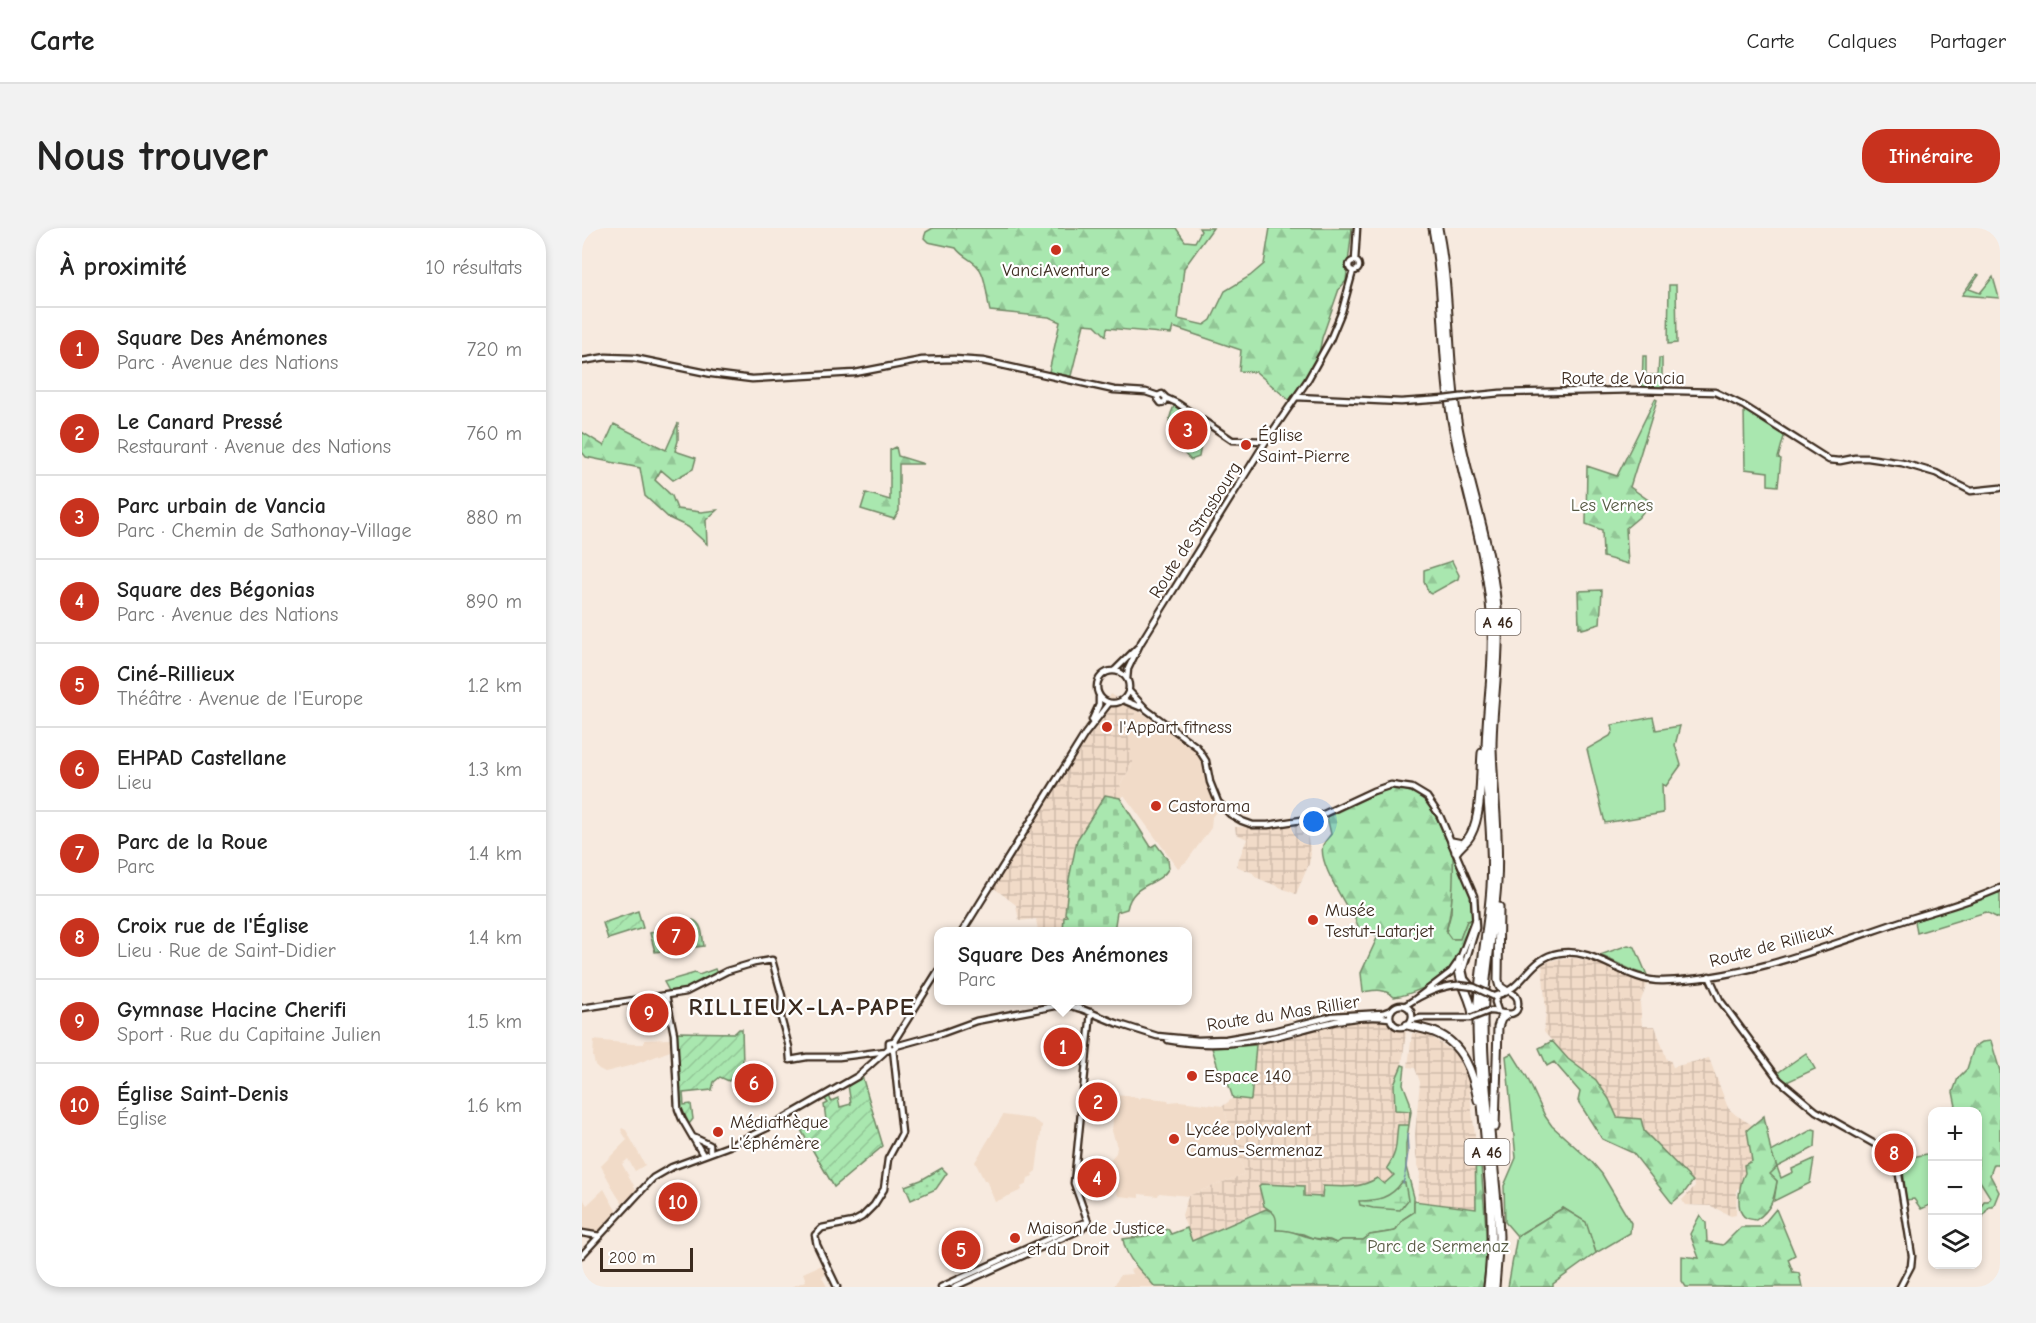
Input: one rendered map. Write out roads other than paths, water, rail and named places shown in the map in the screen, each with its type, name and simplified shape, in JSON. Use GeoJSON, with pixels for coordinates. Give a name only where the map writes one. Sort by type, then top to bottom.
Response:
{"type":"FeatureCollection","features":[{"type":"Feature","properties":{"kind":"highway","name":"A 46"},"geometry":{"type":"LineString","coordinates":[[1433,228],[1440,271],[1451,412],[1459,457],[1483,557],[1490,599],[1492,632],[1486,769],[1492,877],[1477,1025],[1481,1100],[1492,1215],[1488,1287]]}},
{"type":"Feature","properties":{"kind":"highway","name":"A 46"},"geometry":{"type":"LineString","coordinates":[[1438,228],[1445,269],[1457,420],[1492,570],[1497,609],[1498,650],[1492,743],[1498,878],[1485,980],[1483,1020],[1499,1237],[1495,1287]]}},
{"type":"Feature","properties":{"kind":"highway"},"geometry":{"type":"LineString","coordinates":[[1456,852],[1471,835],[1477,817],[1485,713],[1488,709]]}},
{"type":"Feature","properties":{"kind":"highway"},"geometry":{"type":"LineString","coordinates":[[1452,842],[1462,844]]}},
{"type":"Feature","properties":{"kind":"highway"},"geometry":{"type":"LineString","coordinates":[[1498,878],[1498,980],[1500,987],[1508,991]]}},
{"type":"Feature","properties":{"kind":"highway"},"geometry":{"type":"LineString","coordinates":[[1460,959],[1458,975],[1473,1009],[1491,1255]]}},
{"type":"Feature","properties":{"kind":"highway"},"geometry":{"type":"LineString","coordinates":[[1492,1150],[1495,1135],[1498,1028],[1502,1013]]}},
{"type":"Feature","properties":{"kind":"highway"},"geometry":{"type":"LineString","coordinates":[[1409,1022],[1438,1033],[1459,1051],[1473,1075],[1478,1100]]}},
{"type":"Feature","properties":{"kind":"street","name":"Route de Strasbourg"},"geometry":{"type":"LineString","coordinates":[[1127,679],[1128,669],[1140,644],[1266,441],[1307,381],[1330,340],[1342,311],[1353,272],[1357,271],[1359,266],[1355,261],[1357,228]]}},
{"type":"Feature","properties":{"kind":"street"},"geometry":{"type":"LineString","coordinates":[[582,360],[606,357],[634,358],[712,374],[752,379],[855,373],[938,358],[983,361],[1114,390],[1146,392],[1158,396],[1161,403],[1165,402],[1166,398],[1177,403],[1232,440],[1266,441]]}},
{"type":"Feature","properties":{"kind":"street","name":"Route de Vancia"},"geometry":{"type":"LineString","coordinates":[[1296,397],[1401,402],[1500,393],[1636,390],[1715,392],[1744,406],[1829,460],[1868,458],[1902,463],[1936,473],[1971,491],[2000,488]]}},
{"type":"Feature","properties":{"kind":"street","name":"Route de Strasbourg"},"geometry":{"type":"LineString","coordinates":[[1114,671],[1140,644]]}},
{"type":"Feature","properties":{"kind":"street"},"geometry":{"type":"LineString","coordinates":[[1085,734],[1099,705],[1097,688],[1099,680],[1105,674],[1114,671],[1127,679],[1129,691],[1147,710],[1197,747],[1206,761],[1210,782],[1218,802],[1230,814],[1242,821],[1253,825],[1268,825],[1315,818],[1380,788],[1401,785],[1417,790],[1431,800],[1473,891],[1476,915],[1474,934],[1463,965],[1467,982],[1495,996],[1508,991],[1517,997]]}},
{"type":"Feature","properties":{"kind":"street"},"geometry":{"type":"LineString","coordinates":[[1099,694],[1109,703],[1117,703],[1123,700],[1129,691]]}},
{"type":"Feature","properties":{"kind":"street"},"geometry":{"type":"LineString","coordinates":[[1123,700],[1147,710]]}},
{"type":"Feature","properties":{"kind":"street"},"geometry":{"type":"LineString","coordinates":[[965,927],[1085,734],[1109,703]]}},
{"type":"Feature","properties":{"kind":"street","name":"Route de Rillieux"},"geometry":{"type":"LineString","coordinates":[[1508,991],[1521,981],[1533,966],[1552,954],[1574,952],[1588,955],[1629,974],[1659,981],[1709,976],[1747,969],[1799,955],[2000,888]]}},
{"type":"Feature","properties":{"kind":"street"},"geometry":{"type":"LineString","coordinates":[[1414,1000],[1447,977],[1460,959],[1476,915]]}},
{"type":"Feature","properties":{"kind":"street","name":"Route du Mas Rillier"},"geometry":{"type":"LineString","coordinates":[[666,995],[686,992],[727,971],[772,960],[782,996],[781,1018],[790,1060],[807,1057],[839,1057],[892,1047],[995,1016],[1055,1006],[1076,1007],[1157,1036],[1198,1040],[1226,1039],[1273,1031],[1333,1016],[1383,1013],[1391,1010]]}},
{"type":"Feature","properties":{"kind":"street"},"geometry":{"type":"LineString","coordinates":[[1709,976],[1719,1000],[1779,1080],[1816,1111],[1896,1156],[1912,1259],[1900,1287]]}},
{"type":"Feature","properties":{"kind":"street"},"geometry":{"type":"LineString","coordinates":[[582,1255],[653,1178],[694,1158],[729,1146],[767,1128],[858,1076],[892,1047],[934,978]]}},
{"type":"Feature","properties":{"kind":"street"},"geometry":{"type":"LineString","coordinates":[[1474,987],[1458,985],[1440,988],[1406,1005],[1397,1005],[1391,1010],[1390,1018],[1396,1026],[1416,1018],[1471,1018],[1489,1011],[1514,1012],[1517,1008],[1521,981]]}},
{"type":"Feature","properties":{"kind":"street"},"geometry":{"type":"LineString","coordinates":[[582,1008],[666,995],[674,1034],[678,1109],[703,1155]]}},
{"type":"Feature","properties":{"kind":"street"},"geometry":{"type":"LineString","coordinates":[[1495,996],[1495,1002],[1502,1013]]}},
{"type":"Feature","properties":{"kind":"street"},"geometry":{"type":"LineString","coordinates":[[1406,1005],[1412,1013],[1409,1022]]}},
{"type":"Feature","properties":{"kind":"street"},"geometry":{"type":"LineString","coordinates":[[1087,1223],[1074,1184],[1091,1013]]}},
{"type":"Feature","properties":{"kind":"street","name":"Route du Mas Rillier"},"geometry":{"type":"LineString","coordinates":[[1091,1013],[1102,1020],[1150,1037],[1180,1043],[1206,1044],[1235,1043],[1265,1038],[1333,1021],[1372,1017],[1390,1018]]}},
{"type":"Feature","properties":{"kind":"street"},"geometry":{"type":"LineString","coordinates":[[1090,1031],[1093,1022],[1102,1020]]}},
{"type":"Feature","properties":{"kind":"street"},"geometry":{"type":"LineString","coordinates":[[837,1287],[817,1245],[815,1235],[822,1228],[853,1222],[862,1217],[874,1205],[884,1189],[888,1159],[902,1131],[892,1047]]}},
{"type":"Feature","properties":{"kind":"street"},"geometry":{"type":"LineString","coordinates":[[693,1137],[710,1145],[729,1146]]}},
{"type":"Feature","properties":{"kind":"street"},"geometry":{"type":"LineString","coordinates":[[694,1158],[702,1141]]}},
{"type":"Feature","properties":{"kind":"street"},"geometry":{"type":"LineString","coordinates":[[710,1145],[710,1152]]}},
{"type":"Feature","properties":{"kind":"street"},"geometry":{"type":"LineString","coordinates":[[941,1287],[1079,1224],[1087,1223]]}},
{"type":"Feature","properties":{"kind":"street"},"geometry":{"type":"LineString","coordinates":[[954,1287],[1082,1229],[1087,1223]]}},
{"type":"Feature","properties":{"kind":"street"},"geometry":{"type":"LineString","coordinates":[[582,1233],[600,1236]]}},
{"type":"Feature","properties":{"kind":"waterway"},"geometry":{"type":"LineString","coordinates":[[1405,1174],[1408,1152],[1407,1133]]}},
{"type":"Feature","properties":{"kind":"waterway"},"geometry":{"type":"LineString","coordinates":[[1403,1183],[1405,1176]]}},
{"type":"Feature","properties":{"kind":"place","name":"VanciAventure"},"geometry":{"type":"Point","coordinates":[1056,250]}},
{"type":"Feature","properties":{"kind":"place","name":"Parc urbain de Vancia"},"geometry":{"type":"Point","coordinates":[1188,430]}},
{"type":"Feature","properties":{"kind":"place","name":"Église Saint-Pierre"},"geometry":{"type":"Point","coordinates":[1246,445]}},
{"type":"Feature","properties":{"kind":"place","name":"l'Appart fitness"},"geometry":{"type":"Point","coordinates":[1107,727]}},
{"type":"Feature","properties":{"kind":"place","name":"Castorama"},"geometry":{"type":"Point","coordinates":[1156,806]}},
{"type":"Feature","properties":{"kind":"place","name":"Musée Testut-Latarjet"},"geometry":{"type":"Point","coordinates":[1313,920]}},
{"type":"Feature","properties":{"kind":"place","name":"Parc de la Roue"},"geometry":{"type":"Point","coordinates":[676,936]}},
{"type":"Feature","properties":{"kind":"place","name":"Gymnase Hacine Cherifi"},"geometry":{"type":"Point","coordinates":[649,1013]}},
{"type":"Feature","properties":{"kind":"place","name":"Square Des Anémones"},"geometry":{"type":"Point","coordinates":[1063,1047]}},
{"type":"Feature","properties":{"kind":"place","name":"Espace 140"},"geometry":{"type":"Point","coordinates":[1192,1076]}},
{"type":"Feature","properties":{"kind":"place","name":"EHPAD Castellane"},"geometry":{"type":"Point","coordinates":[754,1083]}},
{"type":"Feature","properties":{"kind":"place","name":"Le Canard Pressé"},"geometry":{"type":"Point","coordinates":[1098,1102]}},
{"type":"Feature","properties":{"kind":"place","name":"Médiathèque L'éphémère"},"geometry":{"type":"Point","coordinates":[718,1132]}},
{"type":"Feature","properties":{"kind":"place","name":"Lycée polyvalent Camus-Sermenaz"},"geometry":{"type":"Point","coordinates":[1174,1139]}},
{"type":"Feature","properties":{"kind":"place","name":"Croix rue de l'Église"},"geometry":{"type":"Point","coordinates":[1894,1153]}},
{"type":"Feature","properties":{"kind":"place","name":"Square des Bégonias"},"geometry":{"type":"Point","coordinates":[1097,1178]}},
{"type":"Feature","properties":{"kind":"place","name":"Église Saint-Denis"},"geometry":{"type":"Point","coordinates":[678,1202]}},
{"type":"Feature","properties":{"kind":"place","name":"Maison de Justice et du Droit"},"geometry":{"type":"Point","coordinates":[1015,1238]}},
{"type":"Feature","properties":{"kind":"place","name":"Ciné-Rillieux"},"geometry":{"type":"Point","coordinates":[961,1250]}},
{"type":"Feature","properties":{"kind":"district","name":"RILLIEUX-LA-PAPE"},"geometry":{"type":"Point","coordinates":[802,1007]}},
{"type":"Feature","properties":{"kind":"park label","name":"Les Vernes"},"geometry":{"type":"Point","coordinates":[1612,505]}},
{"type":"Feature","properties":{"kind":"park label","name":"Parc de Sermenaz"},"geometry":{"type":"Point","coordinates":[1438,1246]}}]}
